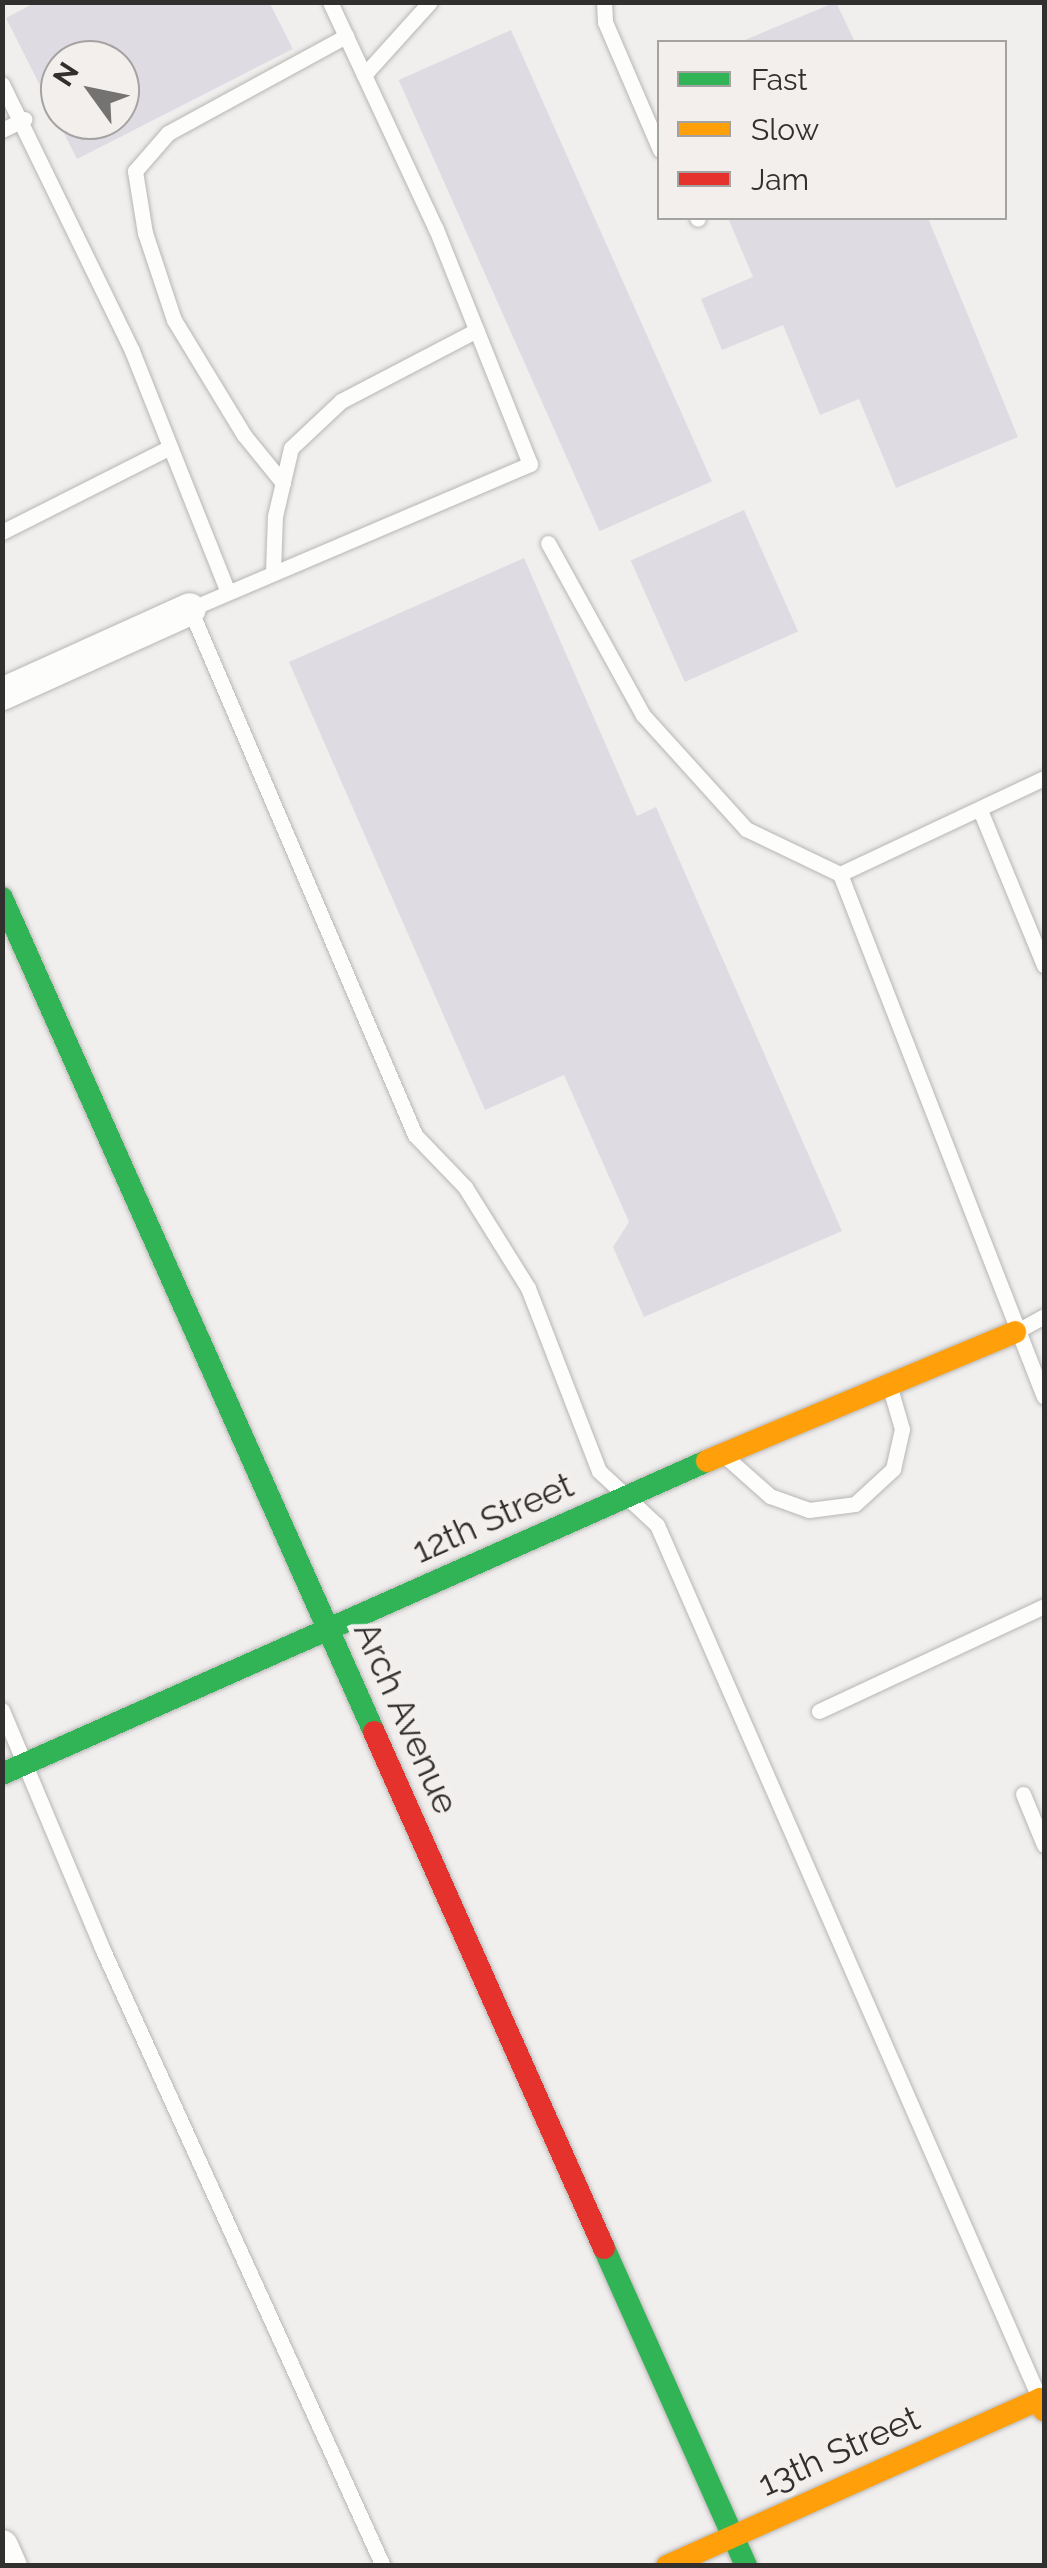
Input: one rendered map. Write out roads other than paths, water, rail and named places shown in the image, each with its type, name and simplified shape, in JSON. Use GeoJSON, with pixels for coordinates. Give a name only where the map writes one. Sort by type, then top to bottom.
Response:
{"type":"FeatureCollection","features":[{"type":"Feature","properties":{"kind":"street"},"geometry":{"type":"LineString","coordinates":[[4,688],[190,608]]}},
{"type":"Feature","properties":{"kind":"street","name":"Arch Avenue"},"geometry":{"type":"LineString","coordinates":[[2,898],[746,2566]]}},
{"type":"Feature","properties":{"kind":"street","name":"12th Street"},"geometry":{"type":"LineString","coordinates":[[2,1774],[724,1454],[1015,1332]]}},
{"type":"Feature","properties":{"kind":"street","name":"13th Street"},"geometry":{"type":"LineString","coordinates":[[666,2566],[1042,2405]]}},
{"type":"Feature","properties":{"kind":"street"},"geometry":{"type":"LineString","coordinates":[[2,2546],[11,2566]]}},
{"type":"Feature","properties":{"kind":"lane"},"geometry":{"type":"LineString","coordinates":[[330,2],[477,330],[530,464],[190,608],[416,1135],[465,1187],[528,1288],[600,1471],[656,1525],[1042,2405]]}},
{"type":"Feature","properties":{"kind":"lane"},"geometry":{"type":"LineString","coordinates":[[364,74],[430,2]]}},
{"type":"Feature","properties":{"kind":"lane"},"geometry":{"type":"LineString","coordinates":[[604,2],[605,22],[657,143]]}},
{"type":"Feature","properties":{"kind":"lane"},"geometry":{"type":"LineString","coordinates":[[282,483],[244,435],[174,320],[145,232],[135,170],[168,133],[346,36]]}},
{"type":"Feature","properties":{"kind":"lane"},"geometry":{"type":"LineString","coordinates":[[2,84],[25,119],[170,447],[228,592]]}},
{"type":"Feature","properties":{"kind":"lane"},"geometry":{"type":"LineString","coordinates":[[2,130],[25,119]]}},
{"type":"Feature","properties":{"kind":"lane"},"geometry":{"type":"LineString","coordinates":[[273,572],[282,483],[291,448],[341,401],[477,330]]}},
{"type":"Feature","properties":{"kind":"lane"},"geometry":{"type":"LineString","coordinates":[[2,532],[170,447]]}},
{"type":"Feature","properties":{"kind":"lane"},"geometry":{"type":"LineString","coordinates":[[548,543],[644,715],[746,829],[840,874],[1015,1332],[1044,1397]]}},
{"type":"Feature","properties":{"kind":"lane"},"geometry":{"type":"LineString","coordinates":[[840,874],[1044,778]]}},
{"type":"Feature","properties":{"kind":"lane"},"geometry":{"type":"LineString","coordinates":[[980,810],[1044,965]]}},
{"type":"Feature","properties":{"kind":"lane"},"geometry":{"type":"LineString","coordinates":[[1015,1332],[1044,1316]]}},
{"type":"Feature","properties":{"kind":"lane"},"geometry":{"type":"LineString","coordinates":[[724,1454],[770,1496],[809,1510],[855,1504],[893,1469],[902,1429],[889,1385]]}},
{"type":"Feature","properties":{"kind":"lane"},"geometry":{"type":"LineString","coordinates":[[819,1711],[1044,1606]]}},
{"type":"Feature","properties":{"kind":"lane"},"geometry":{"type":"LineString","coordinates":[[2,1710],[28,1764],[102,1948],[382,2566]]}},
{"type":"Feature","properties":{"kind":"lane"},"geometry":{"type":"LineString","coordinates":[[1023,1794],[1044,1845]]}}]}
